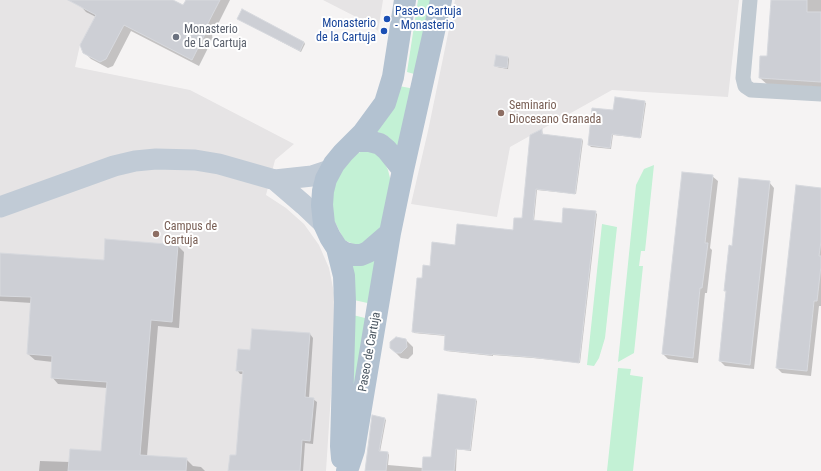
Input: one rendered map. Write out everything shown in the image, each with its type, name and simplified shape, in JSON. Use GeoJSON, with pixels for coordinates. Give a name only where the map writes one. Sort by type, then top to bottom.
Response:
{"type":"FeatureCollection","features":[{"type":"Feature","properties":{"kind":"main road","name":"Paseo de Cartuja"},"geometry":{"type":"LineString","coordinates":[[343,471],[341,446],[345,329],[344,276],[337,248],[324,224],[322,205],[323,191],[330,170],[343,153],[356,141],[373,121],[385,103],[390,88],[405,0]]}},
{"type":"Feature","properties":{"kind":"main road","name":"Paseo de Cartuja"},"geometry":{"type":"LineString","coordinates":[[348,471],[354,450],[390,233],[441,0]]}},
{"type":"Feature","properties":{"kind":"main road"},"geometry":{"type":"LineString","coordinates":[[356,141],[369,141],[380,144],[387,150],[403,170]]}},
{"type":"Feature","properties":{"kind":"main road"},"geometry":{"type":"LineString","coordinates":[[337,248],[345,253],[361,255],[375,247],[390,233]]}},
{"type":"Feature","properties":{"kind":"street"},"geometry":{"type":"LineString","coordinates":[[750,0],[742,78],[745,86],[751,90],[821,94]]}},
{"type":"Feature","properties":{"kind":"street"},"geometry":{"type":"LineString","coordinates":[[0,207],[114,166],[142,160],[195,160],[219,164],[275,180],[312,176],[330,170]]}},
{"type":"Feature","properties":{"kind":"street"},"geometry":{"type":"LineString","coordinates":[[275,180],[324,224]]}},
{"type":"Feature","properties":{"kind":"shaded area","name":"Campus de Cartuja"},"geometry":{"type":"Polygon","coordinates":[[[0,0],[81,0],[96,15],[80,45],[75,67],[190,90],[294,144],[275,160],[266,195],[286,208],[304,224],[319,245],[329,268],[335,298],[334,348],[326,471],[0,471],[0,0]]]}},
{"type":"Feature","properties":{"kind":"shaded area"},"geometry":{"type":"Polygon","coordinates":[[[323,0],[383,0],[378,31],[368,23],[323,0]]]}},
{"type":"Feature","properties":{"kind":"shaded area","name":"Seminario Diocesano Granada"},"geometry":{"type":"Polygon","coordinates":[[[455,0],[739,0],[728,97],[612,90],[510,147],[497,217],[411,204],[428,131],[455,0]]]}},
{"type":"Feature","properties":{"kind":"green space"},"geometry":{"type":"Polygon","coordinates":[[[418,0],[434,0],[418,75],[407,72],[418,0]]]}},
{"type":"Feature","properties":{"kind":"green space"},"geometry":{"type":"Polygon","coordinates":[[[399,86],[415,89],[402,150],[386,135],[377,132],[399,86]]]}},
{"type":"Feature","properties":{"kind":"green space"},"geometry":{"type":"Polygon","coordinates":[[[366,150],[375,152],[382,158],[388,170],[392,186],[384,221],[376,234],[358,246],[344,240],[333,218],[333,189],[338,175],[355,154],[366,150]]]}},
{"type":"Feature","properties":{"kind":"green space"},"geometry":{"type":"Polygon","coordinates":[[[654,165],[645,251],[641,251],[639,266],[643,266],[634,353],[618,362],[636,185],[644,169],[654,165]]]}},
{"type":"Feature","properties":{"kind":"green space"},"geometry":{"type":"Polygon","coordinates":[[[602,224],[617,227],[605,338],[599,358],[594,366],[587,365],[602,224]]]}},
{"type":"Feature","properties":{"kind":"green space"},"geometry":{"type":"Polygon","coordinates":[[[379,259],[372,304],[354,300],[350,266],[379,259]]]}},
{"type":"Feature","properties":{"kind":"green space"},"geometry":{"type":"Polygon","coordinates":[[[353,315],[369,319],[357,386],[350,386],[353,315]]]}},
{"type":"Feature","properties":{"kind":"green space"},"geometry":{"type":"Polygon","coordinates":[[[618,368],[631,369],[630,375],[643,377],[633,471],[607,471],[618,368]]]}},
{"type":"Feature","properties":{"kind":"building","name":"Monasterio de La Cartuja"},"geometry":{"type":"Polygon","coordinates":[[[68,0],[173,0],[183,5],[186,0],[220,0],[205,29],[207,30],[192,60],[124,25],[106,59],[100,62],[83,53],[80,45],[96,15],[68,0]]]}},
{"type":"Feature","properties":{"kind":"building"},"geometry":{"type":"Polygon","coordinates":[[[771,0],[807,0],[807,12],[821,12],[821,82],[759,78],[760,56],[767,56],[771,0]]]}},
{"type":"Feature","properties":{"kind":"building"},"geometry":{"type":"Polygon","coordinates":[[[242,9],[304,42],[300,51],[237,19],[242,9]]]}},
{"type":"Feature","properties":{"kind":"building"},"geometry":{"type":"Polygon","coordinates":[[[496,55],[508,57],[507,68],[494,66],[496,55]]]}},
{"type":"Feature","properties":{"kind":"building"},"geometry":{"type":"Polygon","coordinates":[[[615,97],[645,101],[640,138],[612,134],[610,148],[588,145],[592,108],[613,110],[615,97]]]}},
{"type":"Feature","properties":{"kind":"building"},"geometry":{"type":"Polygon","coordinates":[[[542,129],[542,134],[582,139],[575,194],[536,189],[533,220],[562,223],[563,208],[596,211],[579,363],[531,357],[444,350],[445,335],[412,332],[417,278],[422,278],[423,265],[430,266],[432,242],[455,245],[457,224],[513,230],[514,218],[522,218],[530,135],[542,129]]]}},
{"type":"Feature","properties":{"kind":"building"},"geometry":{"type":"Polygon","coordinates":[[[682,172],[713,175],[705,243],[708,243],[702,288],[700,288],[693,358],[662,354],[682,172]]]}},
{"type":"Feature","properties":{"kind":"building"},"geometry":{"type":"Polygon","coordinates":[[[739,178],[770,181],[750,365],[719,361],[729,245],[732,246],[739,178]]]}},
{"type":"Feature","properties":{"kind":"building"},"geometry":{"type":"Polygon","coordinates":[[[796,185],[821,188],[821,241],[819,256],[821,256],[821,266],[817,301],[814,301],[807,371],[776,368],[796,185]]]}},
{"type":"Feature","properties":{"kind":"building"},"geometry":{"type":"Polygon","coordinates":[[[105,239],[178,245],[172,322],[151,320],[140,455],[187,458],[186,471],[68,471],[70,449],[101,451],[107,382],[51,378],[52,356],[27,354],[31,297],[0,296],[0,253],[104,260],[105,239]]]}},
{"type":"Feature","properties":{"kind":"building"},"geometry":{"type":"Polygon","coordinates":[[[252,329],[310,333],[305,397],[314,398],[310,441],[302,440],[300,471],[228,471],[230,455],[236,455],[243,371],[236,371],[238,349],[250,350],[252,329]]]}},
{"type":"Feature","properties":{"kind":"building"},"geometry":{"type":"Polygon","coordinates":[[[396,337],[406,339],[407,347],[401,353],[396,353],[390,348],[390,342],[396,337]]]}},
{"type":"Feature","properties":{"kind":"building"},"geometry":{"type":"Polygon","coordinates":[[[438,394],[476,399],[470,450],[456,449],[454,471],[422,471],[423,457],[431,457],[438,394]]]}},
{"type":"Feature","properties":{"kind":"building"},"geometry":{"type":"Polygon","coordinates":[[[372,415],[385,418],[379,451],[388,452],[386,471],[365,471],[372,415]]]}},
{"type":"Feature","properties":{"kind":"place","name":"Paseo Cartuja - Monasterio"},"geometry":{"type":"Point","coordinates":[387,19]}},
{"type":"Feature","properties":{"kind":"place","name":"Monasterio de la Cartuja"},"geometry":{"type":"Point","coordinates":[384,31]}},
{"type":"Feature","properties":{"kind":"place","name":"Monasterio de La Cartuja"},"geometry":{"type":"Point","coordinates":[176,37]}},
{"type":"Feature","properties":{"kind":"place","name":"Seminario Diocesano Granada"},"geometry":{"type":"Point","coordinates":[501,113]}},
{"type":"Feature","properties":{"kind":"place","name":"Campus de Cartuja"},"geometry":{"type":"Point","coordinates":[156,234]}}]}
